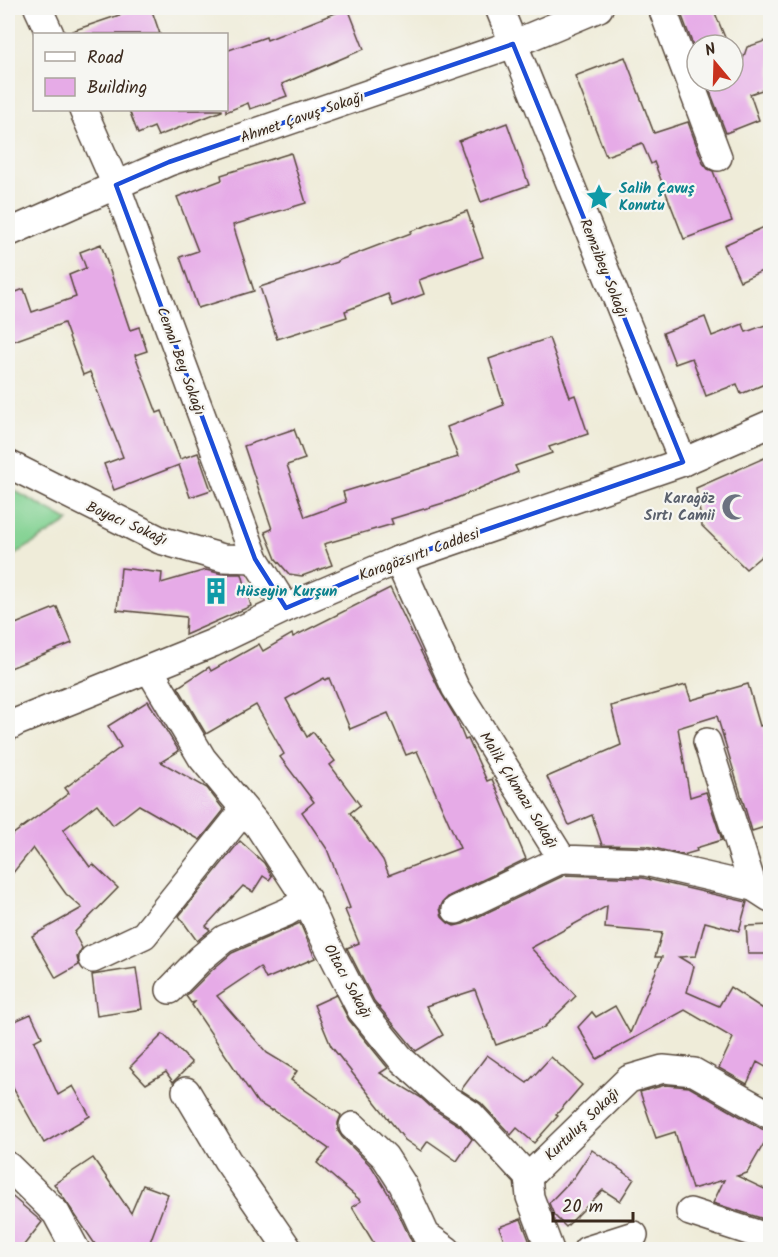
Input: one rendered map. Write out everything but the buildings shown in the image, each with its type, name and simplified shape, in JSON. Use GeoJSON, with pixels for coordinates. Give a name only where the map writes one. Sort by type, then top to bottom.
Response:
{"type":"FeatureCollection","features":[{"type":"Feature","properties":{"kind":"street"},"geometry":{"type":"LineString","coordinates":[[38,8],[50,33]]}},
{"type":"Feature","properties":{"kind":"street","name":"Remzibey Sokağı"},"geometry":{"type":"LineString","coordinates":[[499,8],[683,462]]}},
{"type":"Feature","properties":{"kind":"street","name":"Ahmet Çavuş Sokağı"},"geometry":{"type":"LineString","coordinates":[[8,233],[169,162],[513,44],[599,8]]}},
{"type":"Feature","properties":{"kind":"street"},"geometry":{"type":"LineString","coordinates":[[662,8],[718,157]]}},
{"type":"Feature","properties":{"kind":"street","name":"Cemal Bey Sokağı"},"geometry":{"type":"LineString","coordinates":[[83,111],[116,185],[255,559],[286,608]]}},
{"type":"Feature","properties":{"kind":"street","name":"Karagözsırtı Caddesi"},"geometry":{"type":"LineString","coordinates":[[8,727],[213,643],[286,608],[398,560],[683,462],[771,424]]}},
{"type":"Feature","properties":{"kind":"street","name":"Boyacı Sokağı"},"geometry":{"type":"LineString","coordinates":[[8,464],[160,540],[223,558],[255,559]]}},
{"type":"Feature","properties":{"kind":"street","name":"Malik Çıkmazı Sokağı"},"geometry":{"type":"LineString","coordinates":[[398,560],[455,687],[562,859],[645,862],[762,892]]}},
{"type":"Feature","properties":{"kind":"street","name":"Oltacı Sokağı"},"geometry":{"type":"LineString","coordinates":[[149,669],[201,758],[279,856],[307,900],[361,1010],[402,1060],[442,1096],[470,1114],[528,1177]]}},
{"type":"Feature","properties":{"kind":"street"},"geometry":{"type":"LineString","coordinates":[[707,742],[762,892]]}},
{"type":"Feature","properties":{"kind":"street"},"geometry":{"type":"LineString","coordinates":[[93,959],[144,935],[244,810]]}},
{"type":"Feature","properties":{"kind":"street"},"geometry":{"type":"LineString","coordinates":[[456,910],[562,859]]}},
{"type":"Feature","properties":{"kind":"street"},"geometry":{"type":"LineString","coordinates":[[170,990],[201,958],[224,939],[287,912],[307,900]]}},
{"type":"Feature","properties":{"kind":"street","name":"Kurtuluş Sokağı"},"geometry":{"type":"LineString","coordinates":[[528,1177],[629,1079],[663,1069],[693,1072],[771,1115]]}},
{"type":"Feature","properties":{"kind":"street"},"geometry":{"type":"LineString","coordinates":[[186,1091],[226,1160],[289,1250]]}},
{"type":"Feature","properties":{"kind":"street"},"geometry":{"type":"LineString","coordinates":[[353,1126],[385,1157],[403,1185],[426,1235],[447,1250]]}},
{"type":"Feature","properties":{"kind":"street"},"geometry":{"type":"LineString","coordinates":[[8,1166],[56,1213],[76,1250]]}},
{"type":"Feature","properties":{"kind":"street"},"geometry":{"type":"LineString","coordinates":[[528,1177],[530,1197],[550,1250]]}},
{"type":"Feature","properties":{"kind":"street"},"geometry":{"type":"LineString","coordinates":[[690,1212],[771,1238]]}},
{"type":"Feature","properties":{"kind":"street"},"geometry":{"type":"LineString","coordinates":[[587,1250],[634,1235]]}},
{"type":"Feature","properties":{"kind":"highlighted area"},"geometry":{"type":"Polygon","coordinates":[[[513,44],[683,462],[398,560],[286,608],[255,559],[116,185],[169,162],[513,44]]]}},
{"type":"Feature","properties":{"kind":"green space"},"geometry":{"type":"Polygon","coordinates":[[[8,487],[69,521],[8,559],[8,487]]]}},
{"type":"Feature","properties":{"kind":"place","name":"Salih Çavuş Konutu"},"geometry":{"type":"Point","coordinates":[599,197]}},
{"type":"Feature","properties":{"kind":"place","name":"Karagöz Sırtı Camii"},"geometry":{"type":"Point","coordinates":[735,507]}},
{"type":"Feature","properties":{"kind":"place","name":"Hüseyin Kurşun"},"geometry":{"type":"Point","coordinates":[216,591]}}]}
